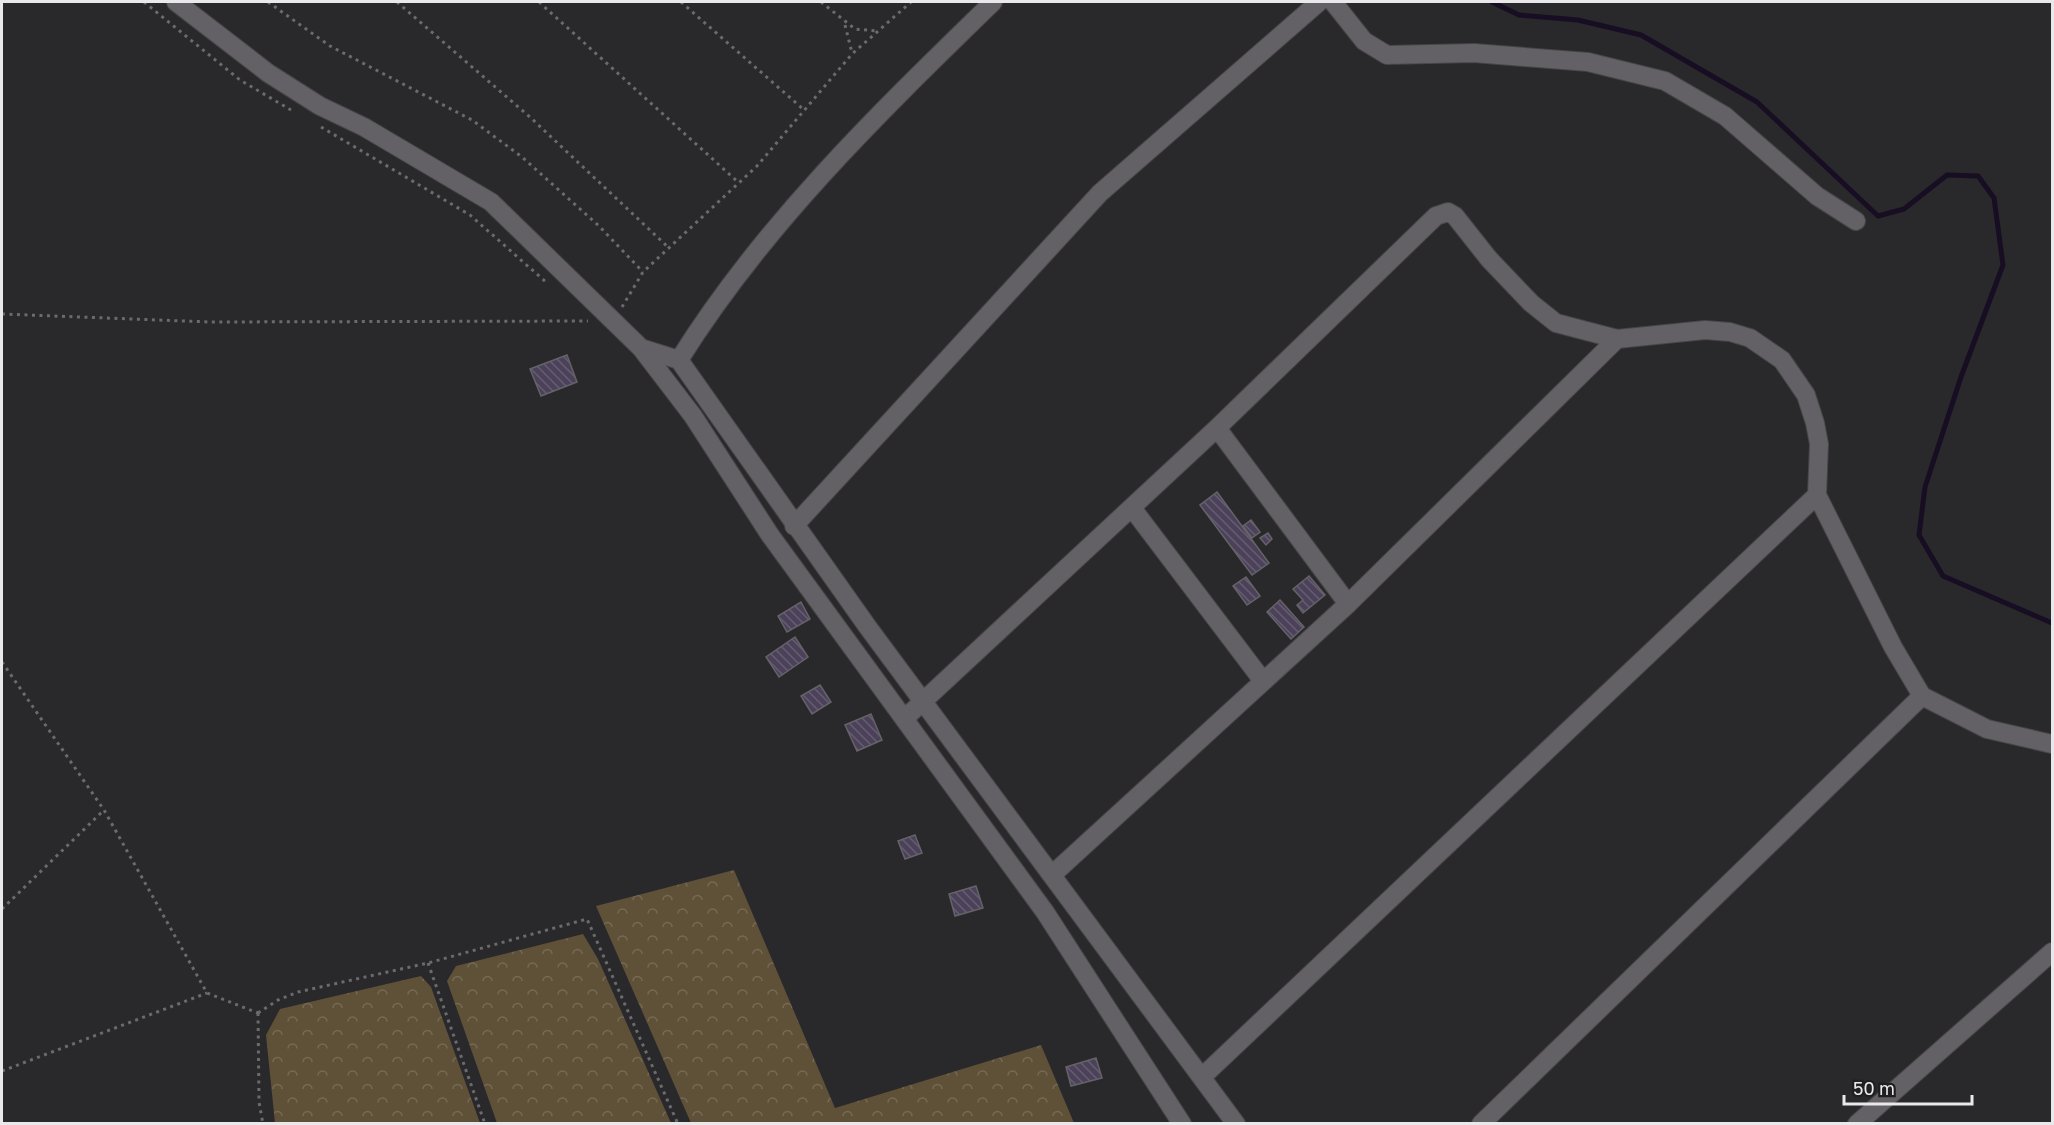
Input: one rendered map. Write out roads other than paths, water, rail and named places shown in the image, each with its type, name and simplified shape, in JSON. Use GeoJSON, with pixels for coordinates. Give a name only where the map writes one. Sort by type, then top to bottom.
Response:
{"type":"FeatureCollection","features":[{"type":"Feature","properties":{"kind":"street"},"geometry":{"type":"LineString","coordinates":[[176,2],[277,79],[320,106],[364,127],[491,202],[641,348],[693,416],[770,535],[1045,912],[1182,1124]]}},
{"type":"Feature","properties":{"kind":"street"},"geometry":{"type":"LineString","coordinates":[[679,360],[712,307],[799,201],[882,109],[993,2]]}},
{"type":"Feature","properties":{"kind":"street"},"geometry":{"type":"LineString","coordinates":[[794,526],[1101,193],[1320,2]]}},
{"type":"Feature","properties":{"kind":"street"},"geometry":{"type":"LineString","coordinates":[[1333,2],[1364,41],[1387,55],[1474,53],[1588,62],[1665,81],[1725,116],[1817,196],[1856,221]]}},
{"type":"Feature","properties":{"kind":"street"},"geometry":{"type":"LineString","coordinates":[[904,719],[1132,508],[1341,306],[1443,213],[1455,216],[1489,259],[1531,303],[1556,323],[1617,339],[1705,330],[1730,332],[1750,338],[1782,360],[1806,395],[1815,423],[1819,444],[1817,495],[1893,647],[1922,696],[1987,729],[2052,744]]}},
{"type":"Feature","properties":{"kind":"street"},"geometry":{"type":"LineString","coordinates":[[1053,874],[1348,604],[1617,339]]}},
{"type":"Feature","properties":{"kind":"street"},"geometry":{"type":"LineString","coordinates":[[641,348],[679,360],[794,526],[922,702],[1053,874],[1236,1124]]}},
{"type":"Feature","properties":{"kind":"street"},"geometry":{"type":"LineString","coordinates":[[1217,428],[1348,604]]}},
{"type":"Feature","properties":{"kind":"street"},"geometry":{"type":"LineString","coordinates":[[1202,1077],[1817,495]]}},
{"type":"Feature","properties":{"kind":"street"},"geometry":{"type":"LineString","coordinates":[[1132,508],[1263,681]]}},
{"type":"Feature","properties":{"kind":"street"},"geometry":{"type":"LineString","coordinates":[[1481,1124],[1922,696]]}},
{"type":"Feature","properties":{"kind":"street"},"geometry":{"type":"LineString","coordinates":[[1857,1124],[2052,952]]}},
{"type":"Feature","properties":{"kind":"waterway"},"geometry":{"type":"LineString","coordinates":[[1492,2],[1519,15],[1578,20],[1641,35],[1757,102],[1878,216],[1904,209],[1947,175],[1978,176],[1994,198],[2003,265],[1961,377],[1925,487],[1919,535],[1943,576],[2052,623]]}}]}
